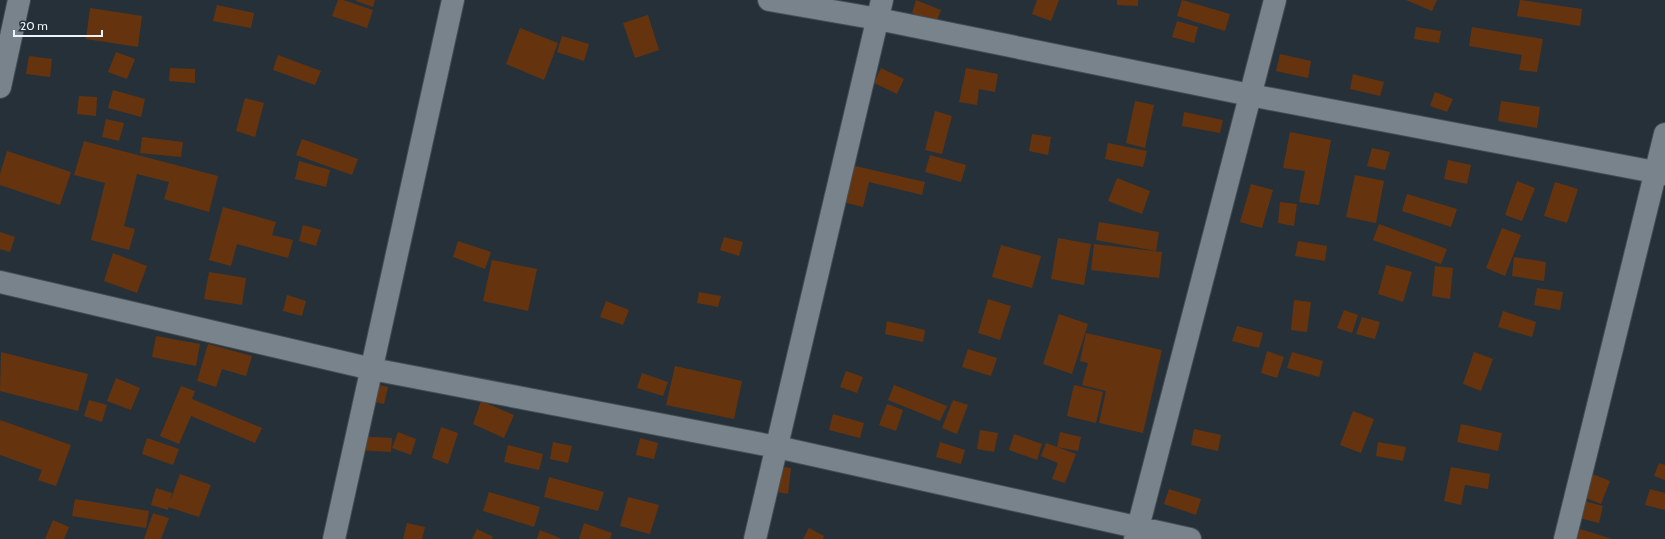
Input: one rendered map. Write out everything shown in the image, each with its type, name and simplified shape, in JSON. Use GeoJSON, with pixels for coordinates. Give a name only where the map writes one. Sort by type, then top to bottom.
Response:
{"type":"FeatureCollection","features":[{"type":"Feature","properties":{"kind":"street"},"geometry":{"type":"LineString","coordinates":[[0,87],[19,0]]}},
{"type":"Feature","properties":{"kind":"street"},"geometry":{"type":"LineString","coordinates":[[334,539],[453,0]]}},
{"type":"Feature","properties":{"kind":"street"},"geometry":{"type":"LineString","coordinates":[[769,0],[880,9],[1250,95],[1660,173]]}},
{"type":"Feature","properties":{"kind":"street"},"geometry":{"type":"LineString","coordinates":[[1137,533],[1275,0]]}},
{"type":"Feature","properties":{"kind":"street"},"geometry":{"type":"LineString","coordinates":[[755,539],[880,9]]}},
{"type":"Feature","properties":{"kind":"street"},"geometry":{"type":"LineString","coordinates":[[1565,539],[1660,173],[1665,134]]}},
{"type":"Feature","properties":{"kind":"street"},"geometry":{"type":"LineString","coordinates":[[0,282],[372,368],[777,447],[1137,533],[1190,539]]}},
{"type":"Feature","properties":{"kind":"building"},"geometry":{"type":"Polygon","coordinates":[[[338,0],[343,0],[373,10],[367,28],[332,16],[338,0]]]}},
{"type":"Feature","properties":{"kind":"building"},"geometry":{"type":"Polygon","coordinates":[[[375,0],[373,7],[356,1],[375,0]]]}},
{"type":"Feature","properties":{"kind":"building"},"geometry":{"type":"Polygon","coordinates":[[[916,0],[941,10],[936,23],[912,13],[916,0]]]}},
{"type":"Feature","properties":{"kind":"building"},"geometry":{"type":"Polygon","coordinates":[[[1037,0],[1059,0],[1051,21],[1032,14],[1037,0]]]}},
{"type":"Feature","properties":{"kind":"building"},"geometry":{"type":"Polygon","coordinates":[[[1117,0],[1138,0],[1138,6],[1117,5],[1117,0]]]}},
{"type":"Feature","properties":{"kind":"building"},"geometry":{"type":"Polygon","coordinates":[[[1182,0],[1230,14],[1225,31],[1177,16],[1182,0]]]}},
{"type":"Feature","properties":{"kind":"building"},"geometry":{"type":"Polygon","coordinates":[[[1406,0],[1437,0],[1432,11],[1406,0]]]}},
{"type":"Feature","properties":{"kind":"building"},"geometry":{"type":"Polygon","coordinates":[[[1520,0],[1582,9],[1580,26],[1517,16],[1520,0]]]}},
{"type":"Feature","properties":{"kind":"building"},"geometry":{"type":"Polygon","coordinates":[[[217,5],[254,13],[251,28],[213,21],[217,5]]]}},
{"type":"Feature","properties":{"kind":"building"},"geometry":{"type":"Polygon","coordinates":[[[90,8],[142,16],[138,47],[86,39],[90,8]]]}},
{"type":"Feature","properties":{"kind":"building"},"geometry":{"type":"Polygon","coordinates":[[[648,15],[659,50],[635,58],[623,23],[648,15]]]}},
{"type":"Feature","properties":{"kind":"building"},"geometry":{"type":"Polygon","coordinates":[[[1177,21],[1198,27],[1194,43],[1172,37],[1177,21]]]}},
{"type":"Feature","properties":{"kind":"building"},"geometry":{"type":"Polygon","coordinates":[[[1416,27],[1441,31],[1439,43],[1414,39],[1416,27]]]}},
{"type":"Feature","properties":{"kind":"building"},"geometry":{"type":"Polygon","coordinates":[[[1472,27],[1543,39],[1537,72],[1519,70],[1522,55],[1469,46],[1472,27]]]}},
{"type":"Feature","properties":{"kind":"building"},"geometry":{"type":"Polygon","coordinates":[[[520,28],[558,43],[544,80],[506,64],[520,28]]]}},
{"type":"Feature","properties":{"kind":"building"},"geometry":{"type":"Polygon","coordinates":[[[562,36],[589,44],[584,61],[557,52],[562,36]]]}},
{"type":"Feature","properties":{"kind":"building"},"geometry":{"type":"Polygon","coordinates":[[[116,52],[135,59],[127,79],[108,72],[116,52]]]}},
{"type":"Feature","properties":{"kind":"building"},"geometry":{"type":"Polygon","coordinates":[[[1280,54],[1311,61],[1308,78],[1276,71],[1280,54]]]}},
{"type":"Feature","properties":{"kind":"building"},"geometry":{"type":"Polygon","coordinates":[[[278,55],[321,71],[315,85],[273,70],[278,55]]]}},
{"type":"Feature","properties":{"kind":"building"},"geometry":{"type":"Polygon","coordinates":[[[29,56],[52,59],[50,77],[26,74],[29,56]]]}},
{"type":"Feature","properties":{"kind":"building"},"geometry":{"type":"Polygon","coordinates":[[[170,68],[195,69],[195,83],[169,81],[170,68]]]}},
{"type":"Feature","properties":{"kind":"building"},"geometry":{"type":"Polygon","coordinates":[[[881,68],[904,79],[897,94],[874,83],[881,68]]]}},
{"type":"Feature","properties":{"kind":"building"},"geometry":{"type":"Polygon","coordinates":[[[966,68],[998,74],[995,92],[979,89],[977,105],[959,102],[966,68]]]}},
{"type":"Feature","properties":{"kind":"building"},"geometry":{"type":"Polygon","coordinates":[[[1353,74],[1384,82],[1380,96],[1350,89],[1353,74]]]}},
{"type":"Feature","properties":{"kind":"building"},"geometry":{"type":"Polygon","coordinates":[[[113,90],[145,99],[141,117],[108,108],[113,90]]]}},
{"type":"Feature","properties":{"kind":"building"},"geometry":{"type":"Polygon","coordinates":[[[1435,92],[1453,99],[1447,112],[1430,106],[1435,92]]]}},
{"type":"Feature","properties":{"kind":"building"},"geometry":{"type":"Polygon","coordinates":[[[79,96],[97,97],[96,116],[77,114],[79,96]]]}},
{"type":"Feature","properties":{"kind":"building"},"geometry":{"type":"Polygon","coordinates":[[[245,98],[264,103],[255,137],[236,131],[245,98]]]}},
{"type":"Feature","properties":{"kind":"building"},"geometry":{"type":"Polygon","coordinates":[[[1135,101],[1154,105],[1145,148],[1126,143],[1135,101]]]}},
{"type":"Feature","properties":{"kind":"building"},"geometry":{"type":"Polygon","coordinates":[[[1501,101],[1540,107],[1537,128],[1498,121],[1501,101]]]}},
{"type":"Feature","properties":{"kind":"building"},"geometry":{"type":"Polygon","coordinates":[[[935,111],[952,116],[942,154],[925,150],[935,111]]]}},
{"type":"Feature","properties":{"kind":"building"},"geometry":{"type":"Polygon","coordinates":[[[1184,112],[1223,120],[1220,133],[1182,126],[1184,112]]]}},
{"type":"Feature","properties":{"kind":"building"},"geometry":{"type":"Polygon","coordinates":[[[106,119],[124,123],[119,141],[102,137],[106,119]]]}},
{"type":"Feature","properties":{"kind":"building"},"geometry":{"type":"Polygon","coordinates":[[[1290,132],[1331,140],[1319,205],[1299,202],[1305,171],[1283,168],[1290,132]]]}},
{"type":"Feature","properties":{"kind":"building"},"geometry":{"type":"Polygon","coordinates":[[[1032,134],[1051,137],[1048,155],[1029,151],[1032,134]]]}},
{"type":"Feature","properties":{"kind":"building"},"geometry":{"type":"Polygon","coordinates":[[[142,137],[183,142],[181,157],[140,153],[142,137]]]}},
{"type":"Feature","properties":{"kind":"building"},"geometry":{"type":"Polygon","coordinates":[[[302,139],[358,159],[352,175],[296,155],[302,139]]]}},
{"type":"Feature","properties":{"kind":"building"},"geometry":{"type":"Polygon","coordinates":[[[84,141],[218,176],[209,212],[164,199],[169,182],[137,174],[124,226],[135,229],[129,250],[91,240],[105,183],[74,175],[84,141]]]}},
{"type":"Feature","properties":{"kind":"building"},"geometry":{"type":"Polygon","coordinates":[[[1108,143],[1147,151],[1143,167],[1105,159],[1108,143]]]}},
{"type":"Feature","properties":{"kind":"building"},"geometry":{"type":"Polygon","coordinates":[[[1372,148],[1390,152],[1385,170],[1367,166],[1372,148]]]}},
{"type":"Feature","properties":{"kind":"building"},"geometry":{"type":"Polygon","coordinates":[[[7,151],[71,172],[60,205],[0,185],[0,174],[7,151]]]}},
{"type":"Feature","properties":{"kind":"building"},"geometry":{"type":"Polygon","coordinates":[[[930,155],[966,165],[961,182],[925,172],[930,155]]]}},
{"type":"Feature","properties":{"kind":"building"},"geometry":{"type":"Polygon","coordinates":[[[1448,160],[1471,165],[1467,184],[1444,179],[1448,160]]]}},
{"type":"Feature","properties":{"kind":"building"},"geometry":{"type":"Polygon","coordinates":[[[299,161],[330,170],[326,187],[295,179],[299,161]]]}},
{"type":"Feature","properties":{"kind":"building"},"geometry":{"type":"Polygon","coordinates":[[[851,165],[925,182],[922,195],[869,182],[863,207],[843,202],[851,165]]]}},
{"type":"Feature","properties":{"kind":"building"},"geometry":{"type":"Polygon","coordinates":[[[1355,175],[1384,181],[1376,223],[1346,217],[1355,175]]]}},
{"type":"Feature","properties":{"kind":"building"},"geometry":{"type":"Polygon","coordinates":[[[1117,178],[1150,191],[1142,214],[1108,201],[1117,178]]]}},
{"type":"Feature","properties":{"kind":"building"},"geometry":{"type":"Polygon","coordinates":[[[1517,181],[1535,188],[1522,221],[1505,215],[1517,181]]]}},
{"type":"Feature","properties":{"kind":"building"},"geometry":{"type":"Polygon","coordinates":[[[1555,182],[1578,189],[1567,223],[1544,216],[1555,182]]]}},
{"type":"Feature","properties":{"kind":"building"},"geometry":{"type":"Polygon","coordinates":[[[1251,184],[1273,190],[1262,228],[1240,222],[1251,184]]]}},
{"type":"Feature","properties":{"kind":"building"},"geometry":{"type":"Polygon","coordinates":[[[1407,194],[1457,209],[1451,227],[1402,211],[1407,194]]]}},
{"type":"Feature","properties":{"kind":"building"},"geometry":{"type":"Polygon","coordinates":[[[1280,202],[1297,204],[1294,226],[1278,223],[1280,202]]]}},
{"type":"Feature","properties":{"kind":"building"},"geometry":{"type":"Polygon","coordinates":[[[223,207],[276,222],[272,235],[293,240],[288,258],[237,244],[231,266],[209,260],[223,207]]]}},
{"type":"Feature","properties":{"kind":"building"},"geometry":{"type":"Polygon","coordinates":[[[1099,222],[1159,232],[1156,251],[1096,240],[1099,222]]]}},
{"type":"Feature","properties":{"kind":"building"},"geometry":{"type":"Polygon","coordinates":[[[1379,224],[1447,249],[1441,264],[1373,240],[1379,224]]]}},
{"type":"Feature","properties":{"kind":"building"},"geometry":{"type":"Polygon","coordinates":[[[303,225],[321,230],[316,246],[299,241],[303,225]]]}},
{"type":"Feature","properties":{"kind":"building"},"geometry":{"type":"Polygon","coordinates":[[[1502,228],[1521,235],[1505,276],[1486,268],[1502,228]]]}},
{"type":"Feature","properties":{"kind":"building"},"geometry":{"type":"Polygon","coordinates":[[[0,232],[15,237],[10,252],[0,249],[0,232]]]}},
{"type":"Feature","properties":{"kind":"building"},"geometry":{"type":"Polygon","coordinates":[[[724,237],[743,242],[739,256],[720,250],[724,237]]]}},
{"type":"Feature","properties":{"kind":"building"},"geometry":{"type":"Polygon","coordinates":[[[1058,238],[1091,244],[1084,285],[1051,279],[1058,238]]]}},
{"type":"Feature","properties":{"kind":"building"},"geometry":{"type":"Polygon","coordinates":[[[458,241],[491,252],[485,269],[453,257],[458,241]]]}},
{"type":"Feature","properties":{"kind":"building"},"geometry":{"type":"Polygon","coordinates":[[[1298,241],[1327,246],[1325,261],[1295,256],[1298,241]]]}},
{"type":"Feature","properties":{"kind":"building"},"geometry":{"type":"Polygon","coordinates":[[[1094,244],[1162,252],[1159,278],[1091,270],[1094,244]]]}},
{"type":"Feature","properties":{"kind":"building"},"geometry":{"type":"Polygon","coordinates":[[[1001,245],[1041,256],[1032,288],[992,277],[1001,245]]]}},
{"type":"Feature","properties":{"kind":"building"},"geometry":{"type":"Polygon","coordinates":[[[113,253],[147,266],[137,293],[104,281],[113,253]]]}},
{"type":"Feature","properties":{"kind":"building"},"geometry":{"type":"Polygon","coordinates":[[[1514,257],[1546,262],[1544,281],[1512,276],[1514,257]]]}},
{"type":"Feature","properties":{"kind":"building"},"geometry":{"type":"Polygon","coordinates":[[[492,260],[537,269],[528,311],[483,301],[492,260]]]}},
{"type":"Feature","properties":{"kind":"building"},"geometry":{"type":"Polygon","coordinates":[[[1386,265],[1412,272],[1403,302],[1378,294],[1386,265]]]}},
{"type":"Feature","properties":{"kind":"building"},"geometry":{"type":"Polygon","coordinates":[[[1435,266],[1453,268],[1450,299],[1432,296],[1435,266]]]}},
{"type":"Feature","properties":{"kind":"building"},"geometry":{"type":"Polygon","coordinates":[[[209,272],[246,278],[242,305],[204,299],[209,272]]]}},
{"type":"Feature","properties":{"kind":"building"},"geometry":{"type":"Polygon","coordinates":[[[1537,288],[1563,292],[1560,310],[1534,305],[1537,288]]]}},
{"type":"Feature","properties":{"kind":"building"},"geometry":{"type":"Polygon","coordinates":[[[699,292],[721,296],[718,307],[697,303],[699,292]]]}},
{"type":"Feature","properties":{"kind":"building"},"geometry":{"type":"Polygon","coordinates":[[[287,295],[306,301],[302,316],[283,311],[287,295]]]}},
{"type":"Feature","properties":{"kind":"building"},"geometry":{"type":"Polygon","coordinates":[[[988,299],[1011,306],[1000,340],[978,333],[988,299]]]}},
{"type":"Feature","properties":{"kind":"building"},"geometry":{"type":"Polygon","coordinates":[[[1294,300],[1311,302],[1307,332],[1291,330],[1294,300]]]}},
{"type":"Feature","properties":{"kind":"building"},"geometry":{"type":"Polygon","coordinates":[[[606,301],[629,310],[623,325],[600,317],[606,301]]]}},
{"type":"Feature","properties":{"kind":"building"},"geometry":{"type":"Polygon","coordinates":[[[1344,310],[1358,315],[1352,333],[1337,328],[1344,310]]]}},
{"type":"Feature","properties":{"kind":"building"},"geometry":{"type":"Polygon","coordinates":[[[1503,311],[1536,322],[1532,337],[1498,327],[1503,311]]]}},
{"type":"Feature","properties":{"kind":"building"},"geometry":{"type":"Polygon","coordinates":[[[1059,314],[1088,324],[1072,374],[1043,364],[1059,314]]]}},
{"type":"Feature","properties":{"kind":"building"},"geometry":{"type":"Polygon","coordinates":[[[1362,317],[1380,322],[1375,339],[1356,334],[1362,317]]]}},
{"type":"Feature","properties":{"kind":"building"},"geometry":{"type":"Polygon","coordinates":[[[887,321],[925,330],[923,342],[885,334],[887,321]]]}},
{"type":"Feature","properties":{"kind":"building"},"geometry":{"type":"Polygon","coordinates":[[[1237,326],[1263,333],[1259,348],[1232,341],[1237,326]]]}},
{"type":"Feature","properties":{"kind":"building"},"geometry":{"type":"Polygon","coordinates":[[[1086,333],[1162,350],[1143,433],[1099,423],[1106,391],[1082,385],[1088,363],[1080,361],[1086,333]]]}},
{"type":"Feature","properties":{"kind":"building"},"geometry":{"type":"Polygon","coordinates":[[[156,336],[200,344],[196,366],[152,357],[156,336]]]}},
{"type":"Feature","properties":{"kind":"building"},"geometry":{"type":"Polygon","coordinates":[[[208,344],[252,356],[246,376],[222,369],[216,387],[197,381],[208,344]]]}},
{"type":"Feature","properties":{"kind":"building"},"geometry":{"type":"Polygon","coordinates":[[[968,349],[997,358],[991,376],[962,367],[968,349]]]}},
{"type":"Feature","properties":{"kind":"building"},"geometry":{"type":"Polygon","coordinates":[[[1267,351],[1284,357],[1277,378],[1261,373],[1267,351]]]}},
{"type":"Feature","properties":{"kind":"building"},"geometry":{"type":"Polygon","coordinates":[[[1,352],[88,374],[78,411],[0,391],[1,352]]]}},
{"type":"Feature","properties":{"kind":"building"},"geometry":{"type":"Polygon","coordinates":[[[1292,352],[1323,361],[1319,377],[1287,368],[1292,352]]]}},
{"type":"Feature","properties":{"kind":"building"},"geometry":{"type":"Polygon","coordinates":[[[1474,352],[1493,359],[1481,391],[1463,384],[1474,352]]]}},
{"type":"Feature","properties":{"kind":"building"},"geometry":{"type":"Polygon","coordinates":[[[675,366],[742,381],[734,419],[666,405],[675,366]]]}},
{"type":"Feature","properties":{"kind":"building"},"geometry":{"type":"Polygon","coordinates":[[[846,371],[863,377],[857,393],[840,387],[846,371]]]}},
{"type":"Feature","properties":{"kind":"building"},"geometry":{"type":"Polygon","coordinates":[[[642,373],[668,382],[663,396],[637,388],[642,373]]]}},
{"type":"Feature","properties":{"kind":"building"},"geometry":{"type":"Polygon","coordinates":[[[116,378],[140,388],[131,410],[107,401],[116,378]]]}},
{"type":"Feature","properties":{"kind":"building"},"geometry":{"type":"Polygon","coordinates":[[[367,382],[388,387],[384,404],[363,399],[367,382]]]}},
{"type":"Feature","properties":{"kind":"building"},"geometry":{"type":"Polygon","coordinates":[[[894,385],[947,406],[940,421],[888,400],[894,385]]]}},
{"type":"Feature","properties":{"kind":"building"},"geometry":{"type":"Polygon","coordinates":[[[1074,385],[1103,392],[1096,423],[1067,416],[1074,385]]]}},
{"type":"Feature","properties":{"kind":"building"},"geometry":{"type":"Polygon","coordinates":[[[181,386],[195,391],[192,399],[262,428],[255,443],[191,416],[179,444],[160,436],[181,386]]]}},
{"type":"Feature","properties":{"kind":"building"},"geometry":{"type":"Polygon","coordinates":[[[89,400],[107,405],[102,422],[84,416],[89,400]]]}},
{"type":"Feature","properties":{"kind":"building"},"geometry":{"type":"Polygon","coordinates":[[[953,400],[968,405],[957,434],[942,428],[953,400]]]}},
{"type":"Feature","properties":{"kind":"building"},"geometry":{"type":"Polygon","coordinates":[[[481,401],[514,415],[504,438],[473,424],[481,401]]]}},
{"type":"Feature","properties":{"kind":"building"},"geometry":{"type":"Polygon","coordinates":[[[887,404],[903,410],[896,431],[879,425],[887,404]]]}},
{"type":"Feature","properties":{"kind":"building"},"geometry":{"type":"Polygon","coordinates":[[[1353,411],[1374,419],[1361,453],[1340,445],[1353,411]]]}},
{"type":"Feature","properties":{"kind":"building"},"geometry":{"type":"Polygon","coordinates":[[[833,414],[864,423],[860,438],[829,430],[833,414]]]}},
{"type":"Feature","properties":{"kind":"building"},"geometry":{"type":"Polygon","coordinates":[[[0,420],[71,445],[56,486],[38,480],[42,470],[0,455],[0,420]]]}},
{"type":"Feature","properties":{"kind":"building"},"geometry":{"type":"Polygon","coordinates":[[[1461,424],[1502,433],[1498,451],[1457,442],[1461,424]]]}},
{"type":"Feature","properties":{"kind":"building"},"geometry":{"type":"Polygon","coordinates":[[[441,427],[458,433],[448,464],[432,458],[441,427]]]}},
{"type":"Feature","properties":{"kind":"building"},"geometry":{"type":"Polygon","coordinates":[[[1194,429],[1221,435],[1218,451],[1191,445],[1194,429]]]}},
{"type":"Feature","properties":{"kind":"building"},"geometry":{"type":"Polygon","coordinates":[[[980,430],[998,433],[994,452],[977,449],[980,430]]]}},
{"type":"Feature","properties":{"kind":"building"},"geometry":{"type":"Polygon","coordinates":[[[398,432],[416,439],[411,455],[392,448],[398,432]]]}},
{"type":"Feature","properties":{"kind":"building"},"geometry":{"type":"Polygon","coordinates":[[[1060,432],[1081,437],[1078,451],[1057,447],[1060,432]]]}},
{"type":"Feature","properties":{"kind":"building"},"geometry":{"type":"Polygon","coordinates":[[[1014,434],[1042,444],[1037,460],[1009,450],[1014,434]]]}},
{"type":"Feature","properties":{"kind":"building"},"geometry":{"type":"Polygon","coordinates":[[[358,436],[392,438],[391,452],[357,450],[358,436]]]}},
{"type":"Feature","properties":{"kind":"building"},"geometry":{"type":"Polygon","coordinates":[[[147,438],[179,449],[173,465],[142,454],[147,438]]]}},
{"type":"Feature","properties":{"kind":"building"},"geometry":{"type":"Polygon","coordinates":[[[640,438],[658,443],[654,459],[636,455],[640,438]]]}},
{"type":"Feature","properties":{"kind":"building"},"geometry":{"type":"Polygon","coordinates":[[[553,442],[572,446],[568,463],[550,459],[553,442]]]}},
{"type":"Feature","properties":{"kind":"building"},"geometry":{"type":"Polygon","coordinates":[[[940,442],[965,450],[961,464],[936,457],[940,442]]]}},
{"type":"Feature","properties":{"kind":"building"},"geometry":{"type":"Polygon","coordinates":[[[1378,442],[1406,447],[1403,461],[1376,456],[1378,442]]]}},
{"type":"Feature","properties":{"kind":"building"},"geometry":{"type":"Polygon","coordinates":[[[1046,443],[1076,454],[1065,483],[1052,479],[1058,463],[1041,456],[1046,443]]]}},
{"type":"Feature","properties":{"kind":"building"},"geometry":{"type":"Polygon","coordinates":[[[508,445],[543,454],[539,470],[504,462],[508,445]]]}},
{"type":"Feature","properties":{"kind":"building"},"geometry":{"type":"Polygon","coordinates":[[[1659,463],[1665,465],[1665,480],[1654,476],[1659,463]]]}},
{"type":"Feature","properties":{"kind":"building"},"geometry":{"type":"Polygon","coordinates":[[[764,464],[791,468],[788,494],[760,489],[764,464]]]}},
{"type":"Feature","properties":{"kind":"building"},"geometry":{"type":"Polygon","coordinates":[[[1451,467],[1490,474],[1488,489],[1465,485],[1461,505],[1444,501],[1451,467]]]}},
{"type":"Feature","properties":{"kind":"building"},"geometry":{"type":"Polygon","coordinates":[[[1590,473],[1610,481],[1601,504],[1581,496],[1590,473]]]}},
{"type":"Feature","properties":{"kind":"building"},"geometry":{"type":"Polygon","coordinates":[[[180,474],[211,485],[199,517],[168,507],[180,474]]]}},
{"type":"Feature","properties":{"kind":"building"},"geometry":{"type":"Polygon","coordinates":[[[549,477],[604,492],[598,511],[544,497],[549,477]]]}},
{"type":"Feature","properties":{"kind":"building"},"geometry":{"type":"Polygon","coordinates":[[[156,488],[172,493],[168,510],[151,505],[156,488]]]}},
{"type":"Feature","properties":{"kind":"building"},"geometry":{"type":"Polygon","coordinates":[[[1169,489],[1201,499],[1196,515],[1164,504],[1169,489]]]}},
{"type":"Feature","properties":{"kind":"building"},"geometry":{"type":"Polygon","coordinates":[[[1650,489],[1665,493],[1665,510],[1645,505],[1650,489]]]}},
{"type":"Feature","properties":{"kind":"building"},"geometry":{"type":"Polygon","coordinates":[[[489,492],[540,507],[534,527],[483,511],[489,492]]]}},
{"type":"Feature","properties":{"kind":"building"},"geometry":{"type":"Polygon","coordinates":[[[628,497],[659,505],[650,534],[620,526],[628,497]]]}},
{"type":"Feature","properties":{"kind":"building"},"geometry":{"type":"Polygon","coordinates":[[[75,499],[149,511],[146,528],[72,516],[75,499]]]}},
{"type":"Feature","properties":{"kind":"building"},"geometry":{"type":"Polygon","coordinates":[[[1584,501],[1603,506],[1599,523],[1579,518],[1584,501]]]}},
{"type":"Feature","properties":{"kind":"building"},"geometry":{"type":"Polygon","coordinates":[[[153,513],[169,518],[161,539],[144,539],[153,513]]]}},
{"type":"Feature","properties":{"kind":"building"},"geometry":{"type":"Polygon","coordinates":[[[53,520],[69,527],[64,539],[45,539],[53,520]]]}},
{"type":"Feature","properties":{"kind":"building"},"geometry":{"type":"Polygon","coordinates":[[[407,523],[425,527],[422,539],[403,539],[407,523]]]}},
{"type":"Feature","properties":{"kind":"building"},"geometry":{"type":"Polygon","coordinates":[[[584,523],[612,533],[610,539],[579,539],[584,523]]]}},
{"type":"Feature","properties":{"kind":"building"},"geometry":{"type":"Polygon","coordinates":[[[809,528],[824,536],[823,539],[803,539],[809,528]]]}},
{"type":"Feature","properties":{"kind":"building"},"geometry":{"type":"Polygon","coordinates":[[[477,529],[493,537],[492,539],[472,539],[477,529]]]}},
{"type":"Feature","properties":{"kind":"building"},"geometry":{"type":"Polygon","coordinates":[[[1580,529],[1612,539],[1577,539],[1580,529]]]}},
{"type":"Feature","properties":{"kind":"building"},"geometry":{"type":"Polygon","coordinates":[[[540,530],[562,539],[537,539],[540,530]]]}}]}
